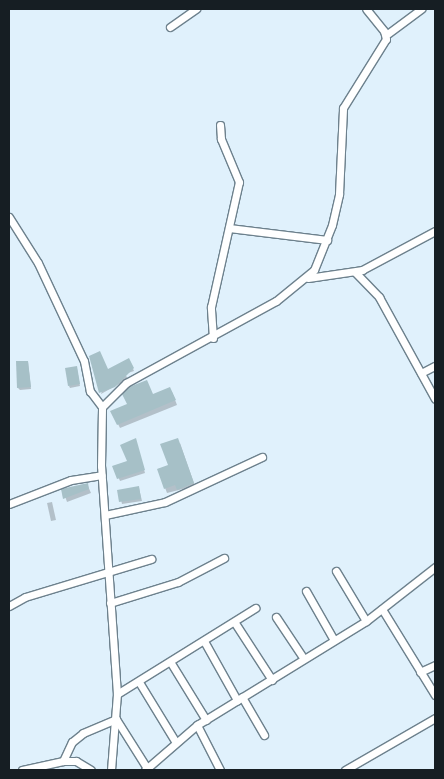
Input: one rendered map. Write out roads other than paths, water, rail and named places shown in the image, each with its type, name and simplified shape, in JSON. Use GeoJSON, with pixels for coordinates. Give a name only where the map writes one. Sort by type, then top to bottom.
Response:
{"type":"FeatureCollection","features":[{"type":"Feature","properties":{"kind":"street"},"geometry":{"type":"LineString","coordinates":[[170,27],[196,9]]}},
{"type":"Feature","properties":{"kind":"street"},"geometry":{"type":"LineString","coordinates":[[366,9],[386,35]]}},
{"type":"Feature","properties":{"kind":"street"},"geometry":{"type":"LineString","coordinates":[[308,278],[327,240],[339,194],[342,108],[386,35],[421,9]]}},
{"type":"Feature","properties":{"kind":"street"},"geometry":{"type":"LineString","coordinates":[[213,338],[211,307],[239,182],[221,139],[220,125]]}},
{"type":"Feature","properties":{"kind":"street"},"geometry":{"type":"LineString","coordinates":[[9,217],[38,263],[84,361],[90,392],[102,407],[102,475],[116,694],[116,719],[111,770]]}},
{"type":"Feature","properties":{"kind":"street"},"geometry":{"type":"LineString","coordinates":[[229,228],[327,240]]}},
{"type":"Feature","properties":{"kind":"street"},"geometry":{"type":"LineString","coordinates":[[102,407],[126,383],[213,338],[308,278],[355,272],[435,231]]}},
{"type":"Feature","properties":{"kind":"street"},"geometry":{"type":"LineString","coordinates":[[355,272],[379,297],[435,399]]}},
{"type":"Feature","properties":{"kind":"street"},"geometry":{"type":"LineString","coordinates":[[421,373],[435,366]]}},
{"type":"Feature","properties":{"kind":"street"},"geometry":{"type":"LineString","coordinates":[[105,515],[165,502],[262,457]]}},
{"type":"Feature","properties":{"kind":"street"},"geometry":{"type":"LineString","coordinates":[[9,504],[71,480],[102,475]]}},
{"type":"Feature","properties":{"kind":"street"},"geometry":{"type":"LineString","coordinates":[[110,603],[178,582],[224,558]]}},
{"type":"Feature","properties":{"kind":"street"},"geometry":{"type":"LineString","coordinates":[[9,595],[10,605],[151,559]]}},
{"type":"Feature","properties":{"kind":"street"},"geometry":{"type":"LineString","coordinates":[[116,719],[146,769],[175,741],[197,725],[366,621],[435,566]]}},
{"type":"Feature","properties":{"kind":"street"},"geometry":{"type":"LineString","coordinates":[[336,571],[366,621]]}},
{"type":"Feature","properties":{"kind":"street"},"geometry":{"type":"LineString","coordinates":[[306,592],[334,640]]}},
{"type":"Feature","properties":{"kind":"street"},"geometry":{"type":"LineString","coordinates":[[116,694],[235,624],[255,608]]}},
{"type":"Feature","properties":{"kind":"street"},"geometry":{"type":"LineString","coordinates":[[382,609],[435,695]]}},
{"type":"Feature","properties":{"kind":"street"},"geometry":{"type":"LineString","coordinates":[[276,617],[304,659]]}},
{"type":"Feature","properties":{"kind":"street"},"geometry":{"type":"LineString","coordinates":[[235,624],[272,680]]}},
{"type":"Feature","properties":{"kind":"street"},"geometry":{"type":"LineString","coordinates":[[204,641],[264,735]]}},
{"type":"Feature","properties":{"kind":"street"},"geometry":{"type":"LineString","coordinates":[[171,662],[206,720]]}},
{"type":"Feature","properties":{"kind":"street"},"geometry":{"type":"LineString","coordinates":[[420,672],[435,665]]}},
{"type":"Feature","properties":{"kind":"street"},"geometry":{"type":"LineString","coordinates":[[139,682],[175,741]]}},
{"type":"Feature","properties":{"kind":"street"},"geometry":{"type":"LineString","coordinates":[[345,770],[435,718]]}},
{"type":"Feature","properties":{"kind":"street"},"geometry":{"type":"LineString","coordinates":[[64,761],[77,738],[116,719]]}},
{"type":"Feature","properties":{"kind":"street"},"geometry":{"type":"LineString","coordinates":[[197,725],[220,770]]}},
{"type":"Feature","properties":{"kind":"street"},"geometry":{"type":"LineString","coordinates":[[22,770],[64,761],[76,761],[91,770]]}}]}
